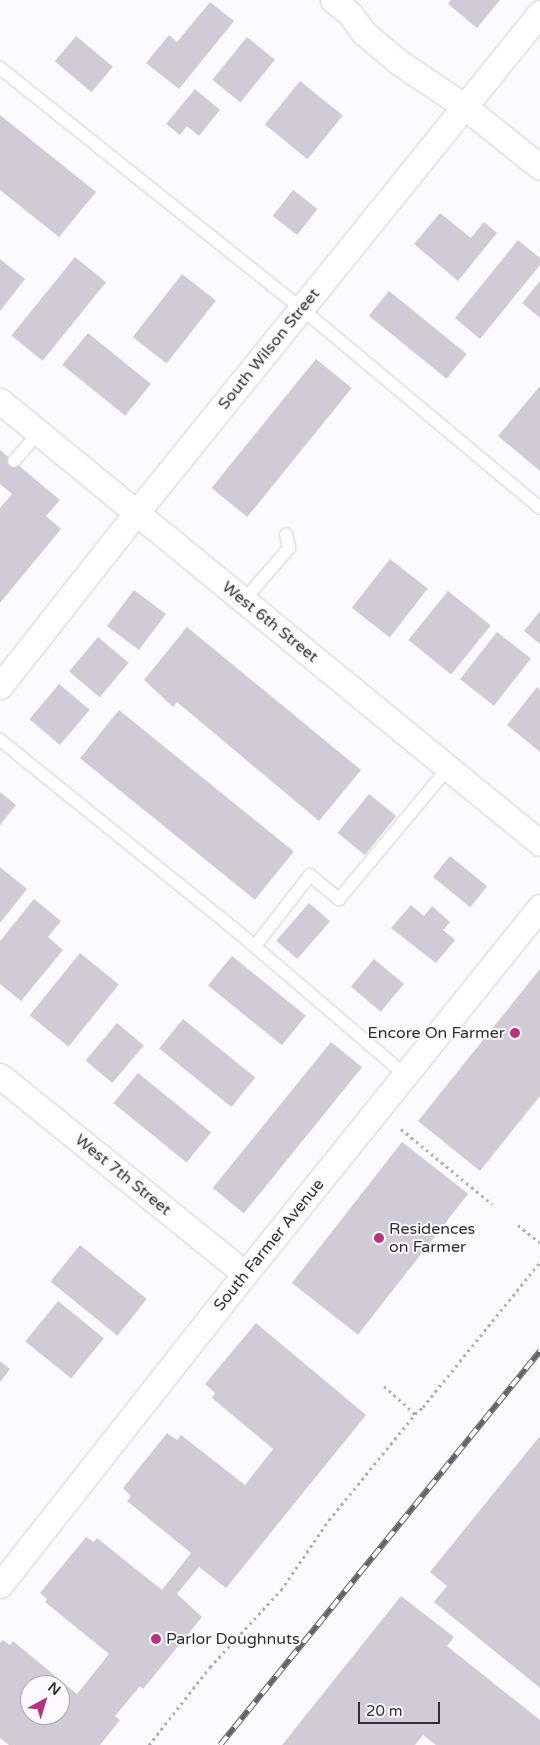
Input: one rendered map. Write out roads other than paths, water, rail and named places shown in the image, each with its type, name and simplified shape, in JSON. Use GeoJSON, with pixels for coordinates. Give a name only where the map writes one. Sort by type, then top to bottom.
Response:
{"type":"FeatureCollection","features":[{"type":"Feature","properties":{"kind":"street"},"geometry":{"type":"LineString","coordinates":[[342,7],[375,24],[409,52],[464,106],[540,167]]}},
{"type":"Feature","properties":{"kind":"street","name":"South Wilson Street"},"geometry":{"type":"LineString","coordinates":[[0,686],[136,513],[540,13]]}},
{"type":"Feature","properties":{"kind":"street","name":"West 6th Street"},"geometry":{"type":"LineString","coordinates":[[0,402],[540,844]]}},
{"type":"Feature","properties":{"kind":"street","name":"South Farmer Avenue"},"geometry":{"type":"LineString","coordinates":[[0,1585],[245,1274],[540,907]]}},
{"type":"Feature","properties":{"kind":"street","name":"West 7th Street"},"geometry":{"type":"LineString","coordinates":[[0,1076],[245,1274]]}},
{"type":"Feature","properties":{"kind":"lane"},"geometry":{"type":"LineString","coordinates":[[0,68],[302,309],[540,508]]}},
{"type":"Feature","properties":{"kind":"lane"},"geometry":{"type":"LineString","coordinates":[[14,462],[38,433]]}},
{"type":"Feature","properties":{"kind":"lane"},"geometry":{"type":"LineString","coordinates":[[244,600],[289,548],[286,534]]}},
{"type":"Feature","properties":{"kind":"lane"},"geometry":{"type":"LineString","coordinates":[[0,740],[255,946],[405,1075]]}},
{"type":"Feature","properties":{"kind":"lane"},"geometry":{"type":"LineString","coordinates":[[255,946],[310,875],[339,899],[448,768]]}},
{"type":"Feature","properties":{"kind":"railway"},"geometry":{"type":"LineString","coordinates":[[220,1745],[540,1351]]}},
{"type":"Feature","properties":{"kind":"place","name":"Encore On Farmer"},"geometry":{"type":"Point","coordinates":[515,1033]}},
{"type":"Feature","properties":{"kind":"place","name":"Residences on Farmer"},"geometry":{"type":"Point","coordinates":[379,1238]}},
{"type":"Feature","properties":{"kind":"place","name":"Parlor Doughnuts"},"geometry":{"type":"Point","coordinates":[156,1639]}}]}
